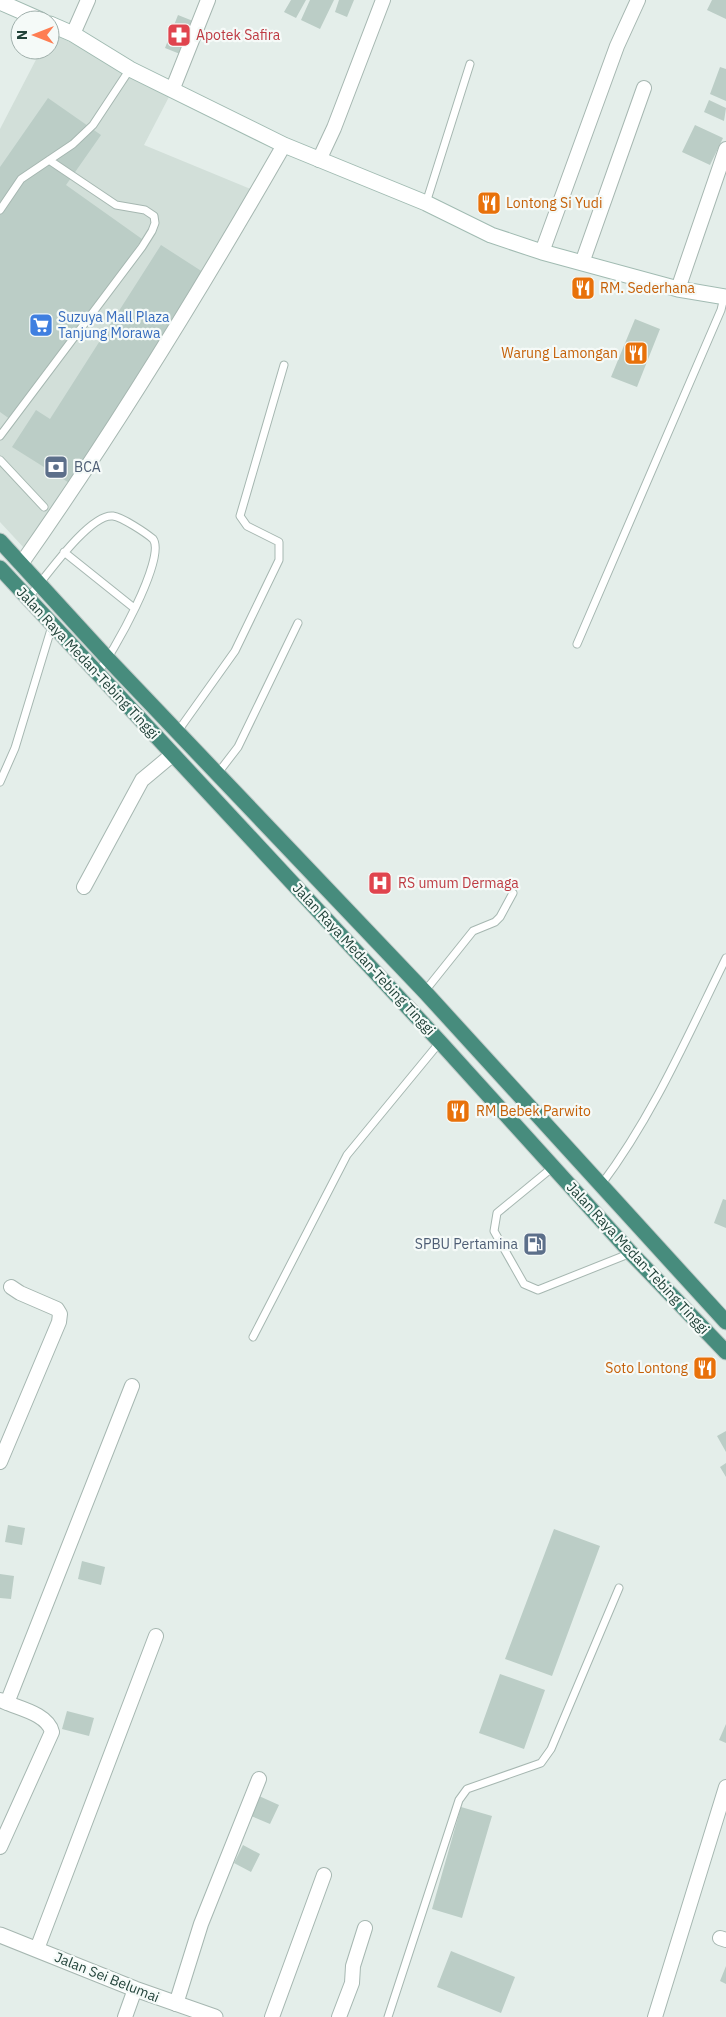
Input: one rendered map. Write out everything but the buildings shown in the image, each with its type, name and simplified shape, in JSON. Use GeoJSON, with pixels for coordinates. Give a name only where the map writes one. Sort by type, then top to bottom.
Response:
{"type":"FeatureCollection","features":[{"type":"Feature","properties":{"kind":"highway","name":"Jalan Raya Medan-Tebing Tinggi"},"geometry":{"type":"LineString","coordinates":[[0,541],[108,660],[178,731],[425,992],[726,1322]]}},
{"type":"Feature","properties":{"kind":"highway","name":"Jalan Raya Medan-Tebing Tinggi"},"geometry":{"type":"LineString","coordinates":[[0,568],[440,1042],[631,1253],[726,1352]]}},
{"type":"Feature","properties":{"kind":"main road"},"geometry":{"type":"LineString","coordinates":[[0,2],[18,10]]}},
{"type":"Feature","properties":{"kind":"main road"},"geometry":{"type":"LineString","coordinates":[[60,28],[130,68],[284,145],[426,203],[491,235],[542,252],[678,289],[725,295]]}},
{"type":"Feature","properties":{"kind":"main road","name":"Jalan Sei Belumai"},"geometry":{"type":"LineString","coordinates":[[0,1935],[135,1989],[179,2009],[214,2017]]}},
{"type":"Feature","properties":{"kind":"street"},"geometry":{"type":"LineString","coordinates":[[73,34],[88,0]]}},
{"type":"Feature","properties":{"kind":"street"},"geometry":{"type":"LineString","coordinates":[[173,88],[208,0]]}},
{"type":"Feature","properties":{"kind":"street"},"geometry":{"type":"LineString","coordinates":[[319,160],[334,128],[383,0]]}},
{"type":"Feature","properties":{"kind":"street"},"geometry":{"type":"LineString","coordinates":[[542,252],[618,46],[638,0]]}},
{"type":"Feature","properties":{"kind":"street"},"geometry":{"type":"LineString","coordinates":[[582,263],[644,88]]}},
{"type":"Feature","properties":{"kind":"street"},"geometry":{"type":"LineString","coordinates":[[21,564],[89,467],[222,253],[284,145]]}},
{"type":"Feature","properties":{"kind":"street"},"geometry":{"type":"LineString","coordinates":[[678,289],[726,149]]}},
{"type":"Feature","properties":{"kind":"street"},"geometry":{"type":"LineString","coordinates":[[84,887],[142,780],[172,755]]}},
{"type":"Feature","properties":{"kind":"street"},"geometry":{"type":"LineString","coordinates":[[0,1462],[59,1322],[60,1314],[57,1309],[20,1293],[11,1287]]}},
{"type":"Feature","properties":{"kind":"street"},"geometry":{"type":"LineString","coordinates":[[0,1847],[52,1732],[50,1724],[43,1718],[4,1701],[132,1386]]}},
{"type":"Feature","properties":{"kind":"street"},"geometry":{"type":"LineString","coordinates":[[37,1949],[156,1636]]}},
{"type":"Feature","properties":{"kind":"street"},"geometry":{"type":"LineString","coordinates":[[179,2009],[201,1924],[259,1779]]}},
{"type":"Feature","properties":{"kind":"street"},"geometry":{"type":"LineString","coordinates":[[655,2017],[726,1787]]}},
{"type":"Feature","properties":{"kind":"street"},"geometry":{"type":"LineString","coordinates":[[272,2017],[324,1876]]}},
{"type":"Feature","properties":{"kind":"street"},"geometry":{"type":"LineString","coordinates":[[339,2017],[352,1983],[353,1966],[365,1928]]}},
{"type":"Feature","properties":{"kind":"street"},"geometry":{"type":"LineString","coordinates":[[125,2017],[135,1989]]}},
{"type":"Feature","properties":{"kind":"lane"},"geometry":{"type":"LineString","coordinates":[[426,203],[470,64]]}},
{"type":"Feature","properties":{"kind":"lane"},"geometry":{"type":"LineString","coordinates":[[0,210],[21,179],[73,144],[93,124],[130,68]]}},
{"type":"Feature","properties":{"kind":"lane"},"geometry":{"type":"LineString","coordinates":[[0,436],[142,247],[155,223],[154,216],[145,210],[116,205],[49,160]]}},
{"type":"Feature","properties":{"kind":"lane"},"geometry":{"type":"LineString","coordinates":[[577,644],[721,310],[725,295]]}},
{"type":"Feature","properties":{"kind":"lane"},"geometry":{"type":"LineString","coordinates":[[178,731],[235,651],[279,560],[279,542],[247,526],[240,516],[284,366]]}},
{"type":"Feature","properties":{"kind":"lane"},"geometry":{"type":"LineString","coordinates":[[0,460],[44,507]]}},
{"type":"Feature","properties":{"kind":"lane"},"geometry":{"type":"LineString","coordinates":[[28,598],[64,552],[86,530],[108,516],[116,517],[149,535],[157,545],[154,560],[134,608],[108,660],[97,673]]}},
{"type":"Feature","properties":{"kind":"lane"},"geometry":{"type":"LineString","coordinates":[[64,552],[134,608]]}},
{"type":"Feature","properties":{"kind":"lane"},"geometry":{"type":"LineString","coordinates":[[218,773],[238,747],[298,623]]}},
{"type":"Feature","properties":{"kind":"lane"},"geometry":{"type":"LineString","coordinates":[[0,782],[15,748],[53,624]]}},
{"type":"Feature","properties":{"kind":"lane"},"geometry":{"type":"LineString","coordinates":[[425,992],[473,931],[495,922],[514,894]]}},
{"type":"Feature","properties":{"kind":"lane"},"geometry":{"type":"LineString","coordinates":[[601,1185],[618,1162],[671,1072],[726,958]]}},
{"type":"Feature","properties":{"kind":"lane"},"geometry":{"type":"LineString","coordinates":[[253,1337],[347,1155],[440,1042]]}},
{"type":"Feature","properties":{"kind":"lane"},"geometry":{"type":"LineString","coordinates":[[553,1167],[497,1213],[495,1217],[494,1232],[524,1284],[538,1290],[631,1253]]}},
{"type":"Feature","properties":{"kind":"lane"},"geometry":{"type":"LineString","coordinates":[[388,2017],[459,1800],[467,1790],[541,1763],[551,1749],[619,1588]]}},
{"type":"Feature","properties":{"kind":"shaded area"},"geometry":{"type":"Polygon","coordinates":[[[60,37],[171,93],[144,145],[253,190],[25,549],[0,522],[0,129],[36,60],[60,60],[60,37]]]}},
{"type":"Feature","properties":{"kind":"place","name":"Apotek Safira"},"geometry":{"type":"Point","coordinates":[179,35]}},
{"type":"Feature","properties":{"kind":"place","name":"Lontong Si Yudi"},"geometry":{"type":"Point","coordinates":[489,203]}},
{"type":"Feature","properties":{"kind":"place","name":"RM. Sederhana"},"geometry":{"type":"Point","coordinates":[583,288]}},
{"type":"Feature","properties":{"kind":"place","name":"Suzuya Mall Plaza Tanjung Morawa"},"geometry":{"type":"Point","coordinates":[41,325]}},
{"type":"Feature","properties":{"kind":"place","name":"Warung Lamongan"},"geometry":{"type":"Point","coordinates":[636,353]}},
{"type":"Feature","properties":{"kind":"place","name":"BCA"},"geometry":{"type":"Point","coordinates":[56,467]}},
{"type":"Feature","properties":{"kind":"place","name":"RS umum Dermaga"},"geometry":{"type":"Point","coordinates":[380,883]}},
{"type":"Feature","properties":{"kind":"place","name":"RM Bebek Parwito"},"geometry":{"type":"Point","coordinates":[458,1111]}},
{"type":"Feature","properties":{"kind":"place","name":"SPBU Pertamina"},"geometry":{"type":"Point","coordinates":[535,1244]}},
{"type":"Feature","properties":{"kind":"place","name":"Soto Lontong"},"geometry":{"type":"Point","coordinates":[705,1368]}}]}
